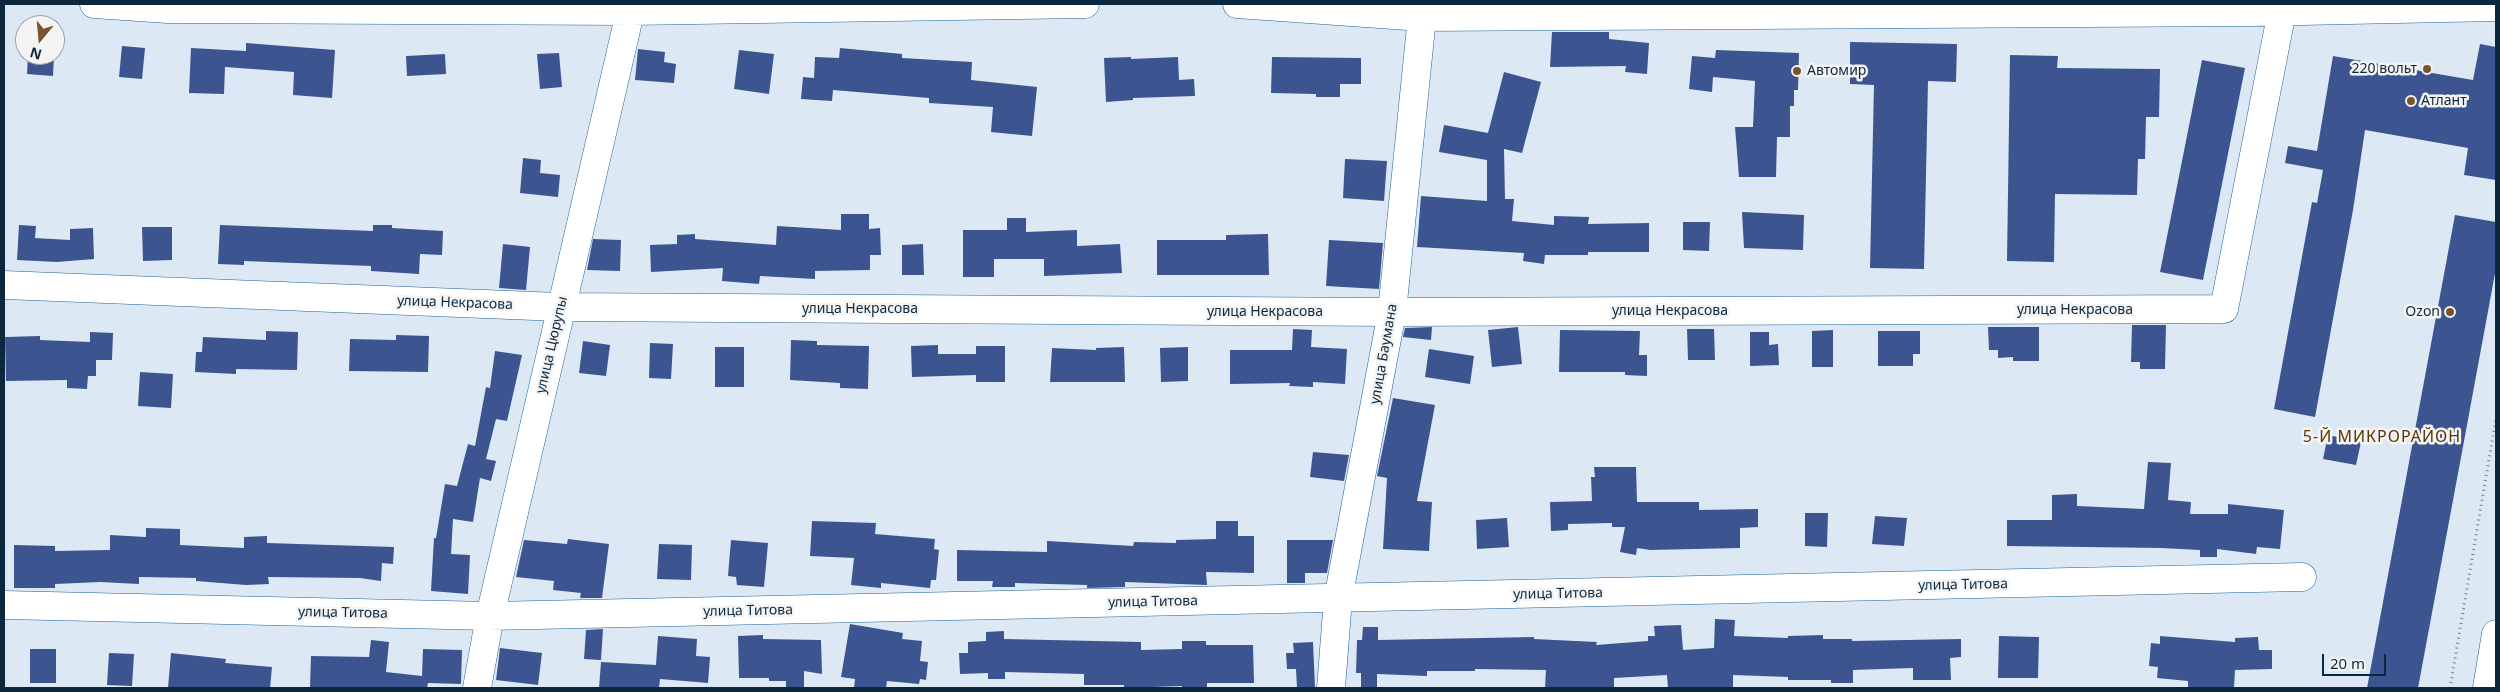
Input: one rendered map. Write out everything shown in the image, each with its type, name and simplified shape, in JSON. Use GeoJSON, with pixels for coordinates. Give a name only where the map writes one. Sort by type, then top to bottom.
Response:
{"type":"FeatureCollection","features":[{"type":"Feature","properties":{"kind":"street"},"geometry":{"type":"LineString","coordinates":[[94,4],[168,9],[1085,4]]}},
{"type":"Feature","properties":{"kind":"street"},"geometry":{"type":"LineString","coordinates":[[1237,4],[1422,17],[1546,9],[2252,8],[2282,11],[2496,7]]}},
{"type":"Feature","properties":{"kind":"street","name":"улица Цюрупы"},"geometry":{"type":"LineString","coordinates":[[477,688],[490,616],[560,307],[631,7]]}},
{"type":"Feature","properties":{"kind":"street","name":"улица Некрасова"},"geometry":{"type":"LineString","coordinates":[[4,285],[560,307],[1392,312],[2224,309],[2282,11]]}},
{"type":"Feature","properties":{"kind":"street","name":"улица Баумана"},"geometry":{"type":"LineString","coordinates":[[1330,688],[1338,599],[1392,312],[1422,17]]}},
{"type":"Feature","properties":{"kind":"street","name":"улица Титова"},"geometry":{"type":"LineString","coordinates":[[4,604],[490,616],[2302,577]]}},
{"type":"Feature","properties":{"kind":"street"},"geometry":{"type":"LineString","coordinates":[[2487,688],[2496,634]]}},
{"type":"Feature","properties":{"kind":"path"},"geometry":{"type":"LineString","coordinates":[[2450,688],[2496,418]]}},
{"type":"Feature","properties":{"kind":"building"},"geometry":{"type":"Polygon","coordinates":[[[1552,32],[1609,32],[1609,39],[1649,43],[1647,74],[1625,72],[1626,66],[1550,67],[1552,32]]]}},
{"type":"Feature","properties":{"kind":"building"},"geometry":{"type":"Polygon","coordinates":[[[1850,42],[1957,44],[1956,82],[1928,81],[1924,269],[1870,268],[1874,85],[1850,84],[1850,42]]]}},
{"type":"Feature","properties":{"kind":"building"},"geometry":{"type":"Polygon","coordinates":[[[246,43],[335,50],[332,98],[293,95],[294,72],[225,67],[224,94],[189,93],[191,48],[246,51],[246,43]]]}},
{"type":"Feature","properties":{"kind":"building"},"geometry":{"type":"Polygon","coordinates":[[[2480,44],[2496,47],[2496,180],[2464,175],[2468,148],[2365,130],[2353,210],[2315,417],[2274,409],[2312,202],[2317,203],[2323,170],[2285,163],[2288,146],[2317,151],[2333,56],[2473,80],[2480,44]]]}},
{"type":"Feature","properties":{"kind":"building"},"geometry":{"type":"Polygon","coordinates":[[[122,46],[145,48],[142,79],[119,77],[122,46]]]}},
{"type":"Feature","properties":{"kind":"building"},"geometry":{"type":"Polygon","coordinates":[[[840,48],[902,54],[902,58],[972,62],[971,80],[1037,87],[1032,136],[991,132],[993,107],[929,103],[929,98],[833,90],[832,101],[801,99],[803,77],[814,78],[815,57],[839,58],[840,48]]]}},
{"type":"Feature","properties":{"kind":"building"},"geometry":{"type":"Polygon","coordinates":[[[638,49],[665,52],[664,62],[676,64],[674,83],[635,80],[638,49]]]}},
{"type":"Feature","properties":{"kind":"building"},"geometry":{"type":"Polygon","coordinates":[[[739,50],[774,54],[769,94],[734,89],[739,50]]]}},
{"type":"Feature","properties":{"kind":"building"},"geometry":{"type":"Polygon","coordinates":[[[1716,50],[1799,53],[1798,90],[1794,90],[1794,106],[1790,106],[1790,137],[1777,137],[1776,177],[1739,177],[1735,127],[1753,127],[1755,81],[1713,77],[1712,92],[1689,89],[1692,56],[1715,58],[1716,50]]]}},
{"type":"Feature","properties":{"kind":"building"},"geometry":{"type":"Polygon","coordinates":[[[559,53],[562,87],[540,89],[537,54],[559,53]]]}},
{"type":"Feature","properties":{"kind":"building"},"geometry":{"type":"Polygon","coordinates":[[[445,54],[446,74],[407,76],[406,56],[445,54]]]}},
{"type":"Feature","properties":{"kind":"building"},"geometry":{"type":"Polygon","coordinates":[[[2010,55],[2058,56],[2057,68],[2160,69],[2159,117],[2146,117],[2145,159],[2138,159],[2137,195],[2055,194],[2054,262],[2007,261],[2010,55]]]}},
{"type":"Feature","properties":{"kind":"building"},"geometry":{"type":"Polygon","coordinates":[[[1131,57],[1131,59],[1178,57],[1179,80],[1194,79],[1195,96],[1133,98],[1133,100],[1106,102],[1104,58],[1131,57]]]}},
{"type":"Feature","properties":{"kind":"building"},"geometry":{"type":"Polygon","coordinates":[[[1272,57],[1361,58],[1361,84],[1340,84],[1340,97],[1316,97],[1316,94],[1271,93],[1272,57]]]}},
{"type":"Feature","properties":{"kind":"building"},"geometry":{"type":"Polygon","coordinates":[[[2202,60],[2245,68],[2203,280],[2160,272],[2202,60]]]}},
{"type":"Feature","properties":{"kind":"building"},"geometry":{"type":"Polygon","coordinates":[[[27,65],[54,65],[53,76],[27,74],[27,65]]]}},
{"type":"Feature","properties":{"kind":"building"},"geometry":{"type":"Polygon","coordinates":[[[1504,72],[1541,82],[1522,153],[1504,149],[1505,199],[1514,199],[1512,221],[1554,225],[1554,216],[1589,217],[1588,224],[1649,223],[1649,252],[1588,252],[1588,255],[1545,255],[1544,264],[1523,261],[1524,253],[1417,247],[1421,196],[1487,201],[1487,160],[1439,152],[1444,125],[1488,133],[1504,72]]]}},
{"type":"Feature","properties":{"kind":"building"},"geometry":{"type":"Polygon","coordinates":[[[523,158],[541,160],[540,173],[560,175],[558,197],[520,193],[523,158]]]}},
{"type":"Feature","properties":{"kind":"building"},"geometry":{"type":"Polygon","coordinates":[[[1345,159],[1387,161],[1384,201],[1343,198],[1345,159]]]}},
{"type":"Feature","properties":{"kind":"building"},"geometry":{"type":"Polygon","coordinates":[[[1742,212],[1804,215],[1803,250],[1744,248],[1742,212]]]}},
{"type":"Feature","properties":{"kind":"building"},"geometry":{"type":"Polygon","coordinates":[[[841,214],[869,214],[869,229],[880,228],[881,255],[870,255],[870,270],[815,271],[815,279],[760,276],[759,284],[722,281],[723,268],[651,272],[650,245],[677,244],[677,235],[695,234],[695,239],[776,245],[777,226],[841,230],[841,214]]]}},
{"type":"Feature","properties":{"kind":"building"},"geometry":{"type":"Polygon","coordinates":[[[2455,215],[2496,222],[2496,268],[2462,452],[2418,688],[2367,688],[2455,215]]]}},
{"type":"Feature","properties":{"kind":"building"},"geometry":{"type":"Polygon","coordinates":[[[1007,218],[1026,218],[1026,232],[1077,230],[1077,246],[1120,244],[1122,273],[1044,276],[1044,259],[994,259],[994,277],[963,277],[963,230],[1007,230],[1007,218]]]}},
{"type":"Feature","properties":{"kind":"building"},"geometry":{"type":"Polygon","coordinates":[[[1683,222],[1710,222],[1709,251],[1683,250],[1683,222]]]}},
{"type":"Feature","properties":{"kind":"building"},"geometry":{"type":"Polygon","coordinates":[[[19,225],[36,226],[35,238],[70,240],[70,229],[93,228],[94,259],[57,262],[17,260],[19,225]]]}},
{"type":"Feature","properties":{"kind":"building"},"geometry":{"type":"Polygon","coordinates":[[[220,225],[373,231],[373,225],[392,225],[392,228],[443,231],[442,255],[420,254],[419,274],[371,271],[371,266],[244,261],[244,265],[218,264],[220,225]]]}},
{"type":"Feature","properties":{"kind":"building"},"geometry":{"type":"Polygon","coordinates":[[[142,227],[172,227],[172,260],[143,261],[142,227]]]}},
{"type":"Feature","properties":{"kind":"building"},"geometry":{"type":"Polygon","coordinates":[[[1268,234],[1269,275],[1157,275],[1157,240],[1226,240],[1226,235],[1268,234]]]}},
{"type":"Feature","properties":{"kind":"building"},"geometry":{"type":"Polygon","coordinates":[[[593,239],[621,240],[620,271],[587,270],[593,239]]]}},
{"type":"Feature","properties":{"kind":"building"},"geometry":{"type":"Polygon","coordinates":[[[1329,240],[1383,243],[1379,289],[1326,286],[1329,240]]]}},
{"type":"Feature","properties":{"kind":"building"},"geometry":{"type":"Polygon","coordinates":[[[503,244],[530,247],[526,290],[499,288],[503,244]]]}},
{"type":"Feature","properties":{"kind":"building"},"geometry":{"type":"Polygon","coordinates":[[[923,244],[924,275],[902,275],[902,245],[923,244]]]}},
{"type":"Feature","properties":{"kind":"building"},"geometry":{"type":"Polygon","coordinates":[[[2132,325],[2166,325],[2165,369],[2140,369],[2140,362],[2131,362],[2132,325]]]}},
{"type":"Feature","properties":{"kind":"building"},"geometry":{"type":"Polygon","coordinates":[[[1432,327],[1431,340],[1403,337],[1405,328],[1432,327]]]}},
{"type":"Feature","properties":{"kind":"building"},"geometry":{"type":"Polygon","coordinates":[[[1518,327],[1522,364],[1492,367],[1488,330],[1518,327]]]}},
{"type":"Feature","properties":{"kind":"building"},"geometry":{"type":"Polygon","coordinates":[[[1988,327],[2039,327],[2039,361],[2013,361],[2013,357],[1998,358],[1998,350],[1989,350],[1988,327]]]}},
{"type":"Feature","properties":{"kind":"building"},"geometry":{"type":"Polygon","coordinates":[[[1293,329],[1312,330],[1311,347],[1347,349],[1345,384],[1313,382],[1313,387],[1289,386],[1290,383],[1230,384],[1230,350],[1292,350],[1293,329]]]}},
{"type":"Feature","properties":{"kind":"building"},"geometry":{"type":"Polygon","coordinates":[[[1687,329],[1714,329],[1715,360],[1688,360],[1687,329]]]}},
{"type":"Feature","properties":{"kind":"building"},"geometry":{"type":"Polygon","coordinates":[[[1560,330],[1640,331],[1639,355],[1647,355],[1647,376],[1625,375],[1625,372],[1559,372],[1560,330]]]}},
{"type":"Feature","properties":{"kind":"building"},"geometry":{"type":"Polygon","coordinates":[[[1833,330],[1833,367],[1812,367],[1812,331],[1833,330]]]}},
{"type":"Feature","properties":{"kind":"building"},"geometry":{"type":"Polygon","coordinates":[[[266,331],[298,332],[297,370],[236,369],[236,374],[195,372],[196,352],[202,352],[203,337],[266,340],[266,331]]]}},
{"type":"Feature","properties":{"kind":"building"},"geometry":{"type":"Polygon","coordinates":[[[1878,331],[1920,331],[1920,354],[1913,354],[1913,366],[1878,366],[1878,331]]]}},
{"type":"Feature","properties":{"kind":"building"},"geometry":{"type":"Polygon","coordinates":[[[90,332],[113,333],[112,360],[96,360],[96,376],[88,376],[87,389],[67,388],[67,380],[6,381],[5,337],[40,336],[40,340],[90,342],[90,332]]]}},
{"type":"Feature","properties":{"kind":"building"},"geometry":{"type":"Polygon","coordinates":[[[1750,332],[1769,332],[1769,345],[1778,344],[1779,365],[1750,366],[1750,332]]]}},
{"type":"Feature","properties":{"kind":"building"},"geometry":{"type":"Polygon","coordinates":[[[396,335],[429,336],[428,372],[349,371],[350,339],[396,340],[396,335]]]}},
{"type":"Feature","properties":{"kind":"building"},"geometry":{"type":"Polygon","coordinates":[[[791,340],[817,341],[817,345],[869,346],[868,389],[840,388],[840,383],[790,380],[791,340]]]}},
{"type":"Feature","properties":{"kind":"building"},"geometry":{"type":"Polygon","coordinates":[[[583,341],[610,345],[606,376],[579,373],[583,341]]]}},
{"type":"Feature","properties":{"kind":"building"},"geometry":{"type":"Polygon","coordinates":[[[650,343],[673,344],[671,379],[649,378],[650,343]]]}},
{"type":"Feature","properties":{"kind":"building"},"geometry":{"type":"Polygon","coordinates":[[[938,345],[938,354],[976,354],[976,346],[1005,346],[1005,382],[976,382],[976,375],[912,377],[911,346],[938,345]]]}},
{"type":"Feature","properties":{"kind":"building"},"geometry":{"type":"Polygon","coordinates":[[[715,347],[744,347],[744,387],[715,387],[715,347]]]}},
{"type":"Feature","properties":{"kind":"building"},"geometry":{"type":"Polygon","coordinates":[[[1124,347],[1125,382],[1050,382],[1052,348],[1096,350],[1096,348],[1124,347]]]}},
{"type":"Feature","properties":{"kind":"building"},"geometry":{"type":"Polygon","coordinates":[[[1188,347],[1188,381],[1161,382],[1160,348],[1188,347]]]}},
{"type":"Feature","properties":{"kind":"building"},"geometry":{"type":"Polygon","coordinates":[[[1429,349],[1474,356],[1470,384],[1425,377],[1429,349]]]}},
{"type":"Feature","properties":{"kind":"building"},"geometry":{"type":"Polygon","coordinates":[[[495,351],[522,355],[507,421],[496,419],[486,459],[496,461],[491,481],[480,478],[473,522],[453,519],[451,554],[470,555],[468,594],[431,591],[434,538],[436,538],[445,484],[457,486],[468,444],[475,446],[486,387],[490,388],[495,351]]]}},
{"type":"Feature","properties":{"kind":"building"},"geometry":{"type":"Polygon","coordinates":[[[140,372],[173,374],[171,408],[138,406],[140,372]]]}},
{"type":"Feature","properties":{"kind":"building"},"geometry":{"type":"Polygon","coordinates":[[[1393,398],[1435,405],[1417,501],[1432,502],[1429,551],[1383,549],[1387,478],[1377,476],[1393,398]]]}},
{"type":"Feature","properties":{"kind":"building"},"geometry":{"type":"Polygon","coordinates":[[[2328,435],[2361,442],[2356,465],[2323,459],[2328,435]]]}},
{"type":"Feature","properties":{"kind":"building"},"geometry":{"type":"Polygon","coordinates":[[[1313,452],[1349,455],[1344,481],[1310,477],[1313,452]]]}},
{"type":"Feature","properties":{"kind":"building"},"geometry":{"type":"Polygon","coordinates":[[[2148,462],[2171,463],[2168,500],[2191,502],[2190,514],[2228,514],[2228,504],[2284,510],[2280,549],[2257,547],[2256,554],[2217,549],[2217,557],[2200,557],[2200,550],[2007,546],[2007,520],[2052,520],[2052,495],[2077,494],[2077,506],[2144,509],[2148,462]]]}},
{"type":"Feature","properties":{"kind":"building"},"geometry":{"type":"Polygon","coordinates":[[[1594,467],[1636,467],[1637,502],[1699,502],[1699,510],[1758,509],[1758,527],[1740,528],[1740,548],[1650,550],[1637,548],[1636,555],[1620,552],[1625,527],[1612,527],[1612,523],[1568,524],[1568,530],[1551,531],[1550,502],[1592,501],[1591,477],[1595,477],[1594,467]]]}},
{"type":"Feature","properties":{"kind":"building"},"geometry":{"type":"Polygon","coordinates":[[[1805,513],[1828,513],[1827,547],[1805,546],[1805,513]]]}},
{"type":"Feature","properties":{"kind":"building"},"geometry":{"type":"Polygon","coordinates":[[[1875,516],[1907,518],[1904,546],[1872,544],[1875,516]]]}},
{"type":"Feature","properties":{"kind":"building"},"geometry":{"type":"Polygon","coordinates":[[[1507,518],[1509,547],[1477,549],[1476,520],[1507,518]]]}},
{"type":"Feature","properties":{"kind":"building"},"geometry":{"type":"Polygon","coordinates":[[[812,521],[876,523],[875,534],[935,539],[934,549],[939,550],[936,580],[931,580],[930,588],[881,583],[881,588],[851,585],[854,558],[810,556],[812,521]]]}},
{"type":"Feature","properties":{"kind":"building"},"geometry":{"type":"Polygon","coordinates":[[[1216,521],[1238,521],[1238,536],[1254,536],[1254,573],[1206,572],[1207,585],[1125,582],[1125,587],[1087,588],[1087,585],[1015,583],[1015,587],[992,587],[993,581],[957,581],[957,550],[1047,552],[1047,541],[1133,546],[1134,542],[1176,543],[1176,540],[1216,539],[1216,521]]]}},
{"type":"Feature","properties":{"kind":"building"},"geometry":{"type":"Polygon","coordinates":[[[146,528],[180,529],[180,545],[244,548],[244,537],[267,536],[267,543],[394,547],[393,564],[382,563],[381,581],[360,578],[268,577],[269,584],[246,585],[196,581],[196,578],[139,577],[139,584],[100,582],[55,584],[55,588],[14,588],[14,545],[55,546],[55,551],[110,550],[110,535],[146,537],[146,528]]]}},
{"type":"Feature","properties":{"kind":"building"},"geometry":{"type":"Polygon","coordinates":[[[568,539],[609,544],[602,598],[580,598],[581,593],[553,590],[554,581],[516,577],[524,540],[567,544],[568,539]]]}},
{"type":"Feature","properties":{"kind":"building"},"geometry":{"type":"Polygon","coordinates":[[[731,540],[768,543],[764,587],[737,585],[736,577],[728,576],[731,540]]]}},
{"type":"Feature","properties":{"kind":"building"},"geometry":{"type":"Polygon","coordinates":[[[1287,540],[1333,540],[1327,573],[1305,573],[1305,583],[1287,583],[1287,540]]]}},
{"type":"Feature","properties":{"kind":"building"},"geometry":{"type":"Polygon","coordinates":[[[659,544],[692,545],[691,580],[657,579],[659,544]]]}},
{"type":"Feature","properties":{"kind":"building"},"geometry":{"type":"Polygon","coordinates":[[[1715,619],[1735,620],[1734,636],[1788,638],[1788,636],[1823,635],[1823,639],[1852,639],[1852,641],[1961,639],[1961,657],[1950,658],[1951,680],[1913,680],[1913,668],[1853,670],[1853,683],[1831,683],[1831,680],[1788,680],[1788,677],[1733,675],[1733,688],[1668,688],[1667,675],[1614,678],[1614,688],[1545,688],[1546,670],[1475,669],[1475,671],[1427,671],[1427,676],[1377,674],[1377,688],[1361,688],[1361,673],[1356,673],[1357,640],[1362,640],[1363,627],[1378,627],[1378,640],[1534,637],[1534,639],[1597,642],[1596,645],[1648,641],[1648,636],[1655,636],[1654,626],[1681,625],[1683,650],[1714,648],[1715,619]]]}},
{"type":"Feature","properties":{"kind":"building"},"geometry":{"type":"Polygon","coordinates":[[[850,624],[903,633],[902,639],[922,641],[920,661],[928,662],[926,680],[920,679],[919,684],[887,681],[886,688],[854,688],[855,679],[841,677],[850,624]]]}},
{"type":"Feature","properties":{"kind":"building"},"geometry":{"type":"Polygon","coordinates":[[[603,629],[601,660],[584,659],[586,630],[603,629]]]}},
{"type":"Feature","properties":{"kind":"building"},"geometry":{"type":"Polygon","coordinates":[[[1004,631],[1004,639],[1141,642],[1141,650],[1182,649],[1182,641],[1206,641],[1206,645],[1253,645],[1254,683],[1207,683],[1207,688],[1182,688],[1182,686],[1124,688],[1124,685],[1084,685],[1084,674],[1005,672],[1005,679],[988,679],[988,673],[960,674],[959,653],[968,653],[968,642],[986,641],[986,632],[1004,631]]]}},
{"type":"Feature","properties":{"kind":"building"},"geometry":{"type":"Polygon","coordinates":[[[763,635],[763,639],[821,640],[822,674],[804,671],[804,687],[786,687],[786,681],[769,681],[769,678],[739,678],[738,636],[763,635]]]}},
{"type":"Feature","properties":{"kind":"building"},"geometry":{"type":"Polygon","coordinates":[[[658,636],[697,639],[696,656],[710,657],[708,683],[660,679],[659,688],[599,688],[601,662],[656,665],[658,636]]]}},
{"type":"Feature","properties":{"kind":"building"},"geometry":{"type":"Polygon","coordinates":[[[1999,636],[2039,637],[2038,678],[1998,678],[1999,636]]]}},
{"type":"Feature","properties":{"kind":"building"},"geometry":{"type":"Polygon","coordinates":[[[2160,636],[2235,642],[2235,638],[2258,637],[2259,650],[2272,650],[2272,669],[2235,670],[2234,688],[2188,688],[2188,681],[2157,678],[2158,667],[2149,666],[2151,643],[2160,644],[2160,636]]]}},
{"type":"Feature","properties":{"kind":"building"},"geometry":{"type":"Polygon","coordinates":[[[371,640],[389,642],[386,672],[422,676],[423,649],[462,650],[461,684],[428,683],[427,688],[310,687],[311,656],[369,657],[371,640]]]}},
{"type":"Feature","properties":{"kind":"building"},"geometry":{"type":"Polygon","coordinates":[[[1313,642],[1315,688],[1297,688],[1296,669],[1287,669],[1286,653],[1294,653],[1293,643],[1313,642]]]}},
{"type":"Feature","properties":{"kind":"building"},"geometry":{"type":"Polygon","coordinates":[[[500,648],[542,653],[538,685],[496,680],[500,648]]]}},
{"type":"Feature","properties":{"kind":"building"},"geometry":{"type":"Polygon","coordinates":[[[30,649],[56,649],[56,683],[30,683],[30,649]]]}},
{"type":"Feature","properties":{"kind":"building"},"geometry":{"type":"Polygon","coordinates":[[[109,653],[134,654],[132,686],[107,685],[109,653]]]}},
{"type":"Feature","properties":{"kind":"building"},"geometry":{"type":"Polygon","coordinates":[[[171,653],[226,659],[225,663],[272,667],[270,688],[168,688],[171,653]]]}},
{"type":"Feature","properties":{"kind":"place","name":"220 вольт"},"geometry":{"type":"Point","coordinates":[2427,69]}},
{"type":"Feature","properties":{"kind":"place","name":"Автомир"},"geometry":{"type":"Point","coordinates":[1797,71]}},
{"type":"Feature","properties":{"kind":"place","name":"Атлант"},"geometry":{"type":"Point","coordinates":[2411,101]}},
{"type":"Feature","properties":{"kind":"place","name":"Ozon"},"geometry":{"type":"Point","coordinates":[2450,312]}},
{"type":"Feature","properties":{"kind":"district","name":"5-Й МИКРОРАЙОН"},"geometry":{"type":"Point","coordinates":[2382,437]}}]}
